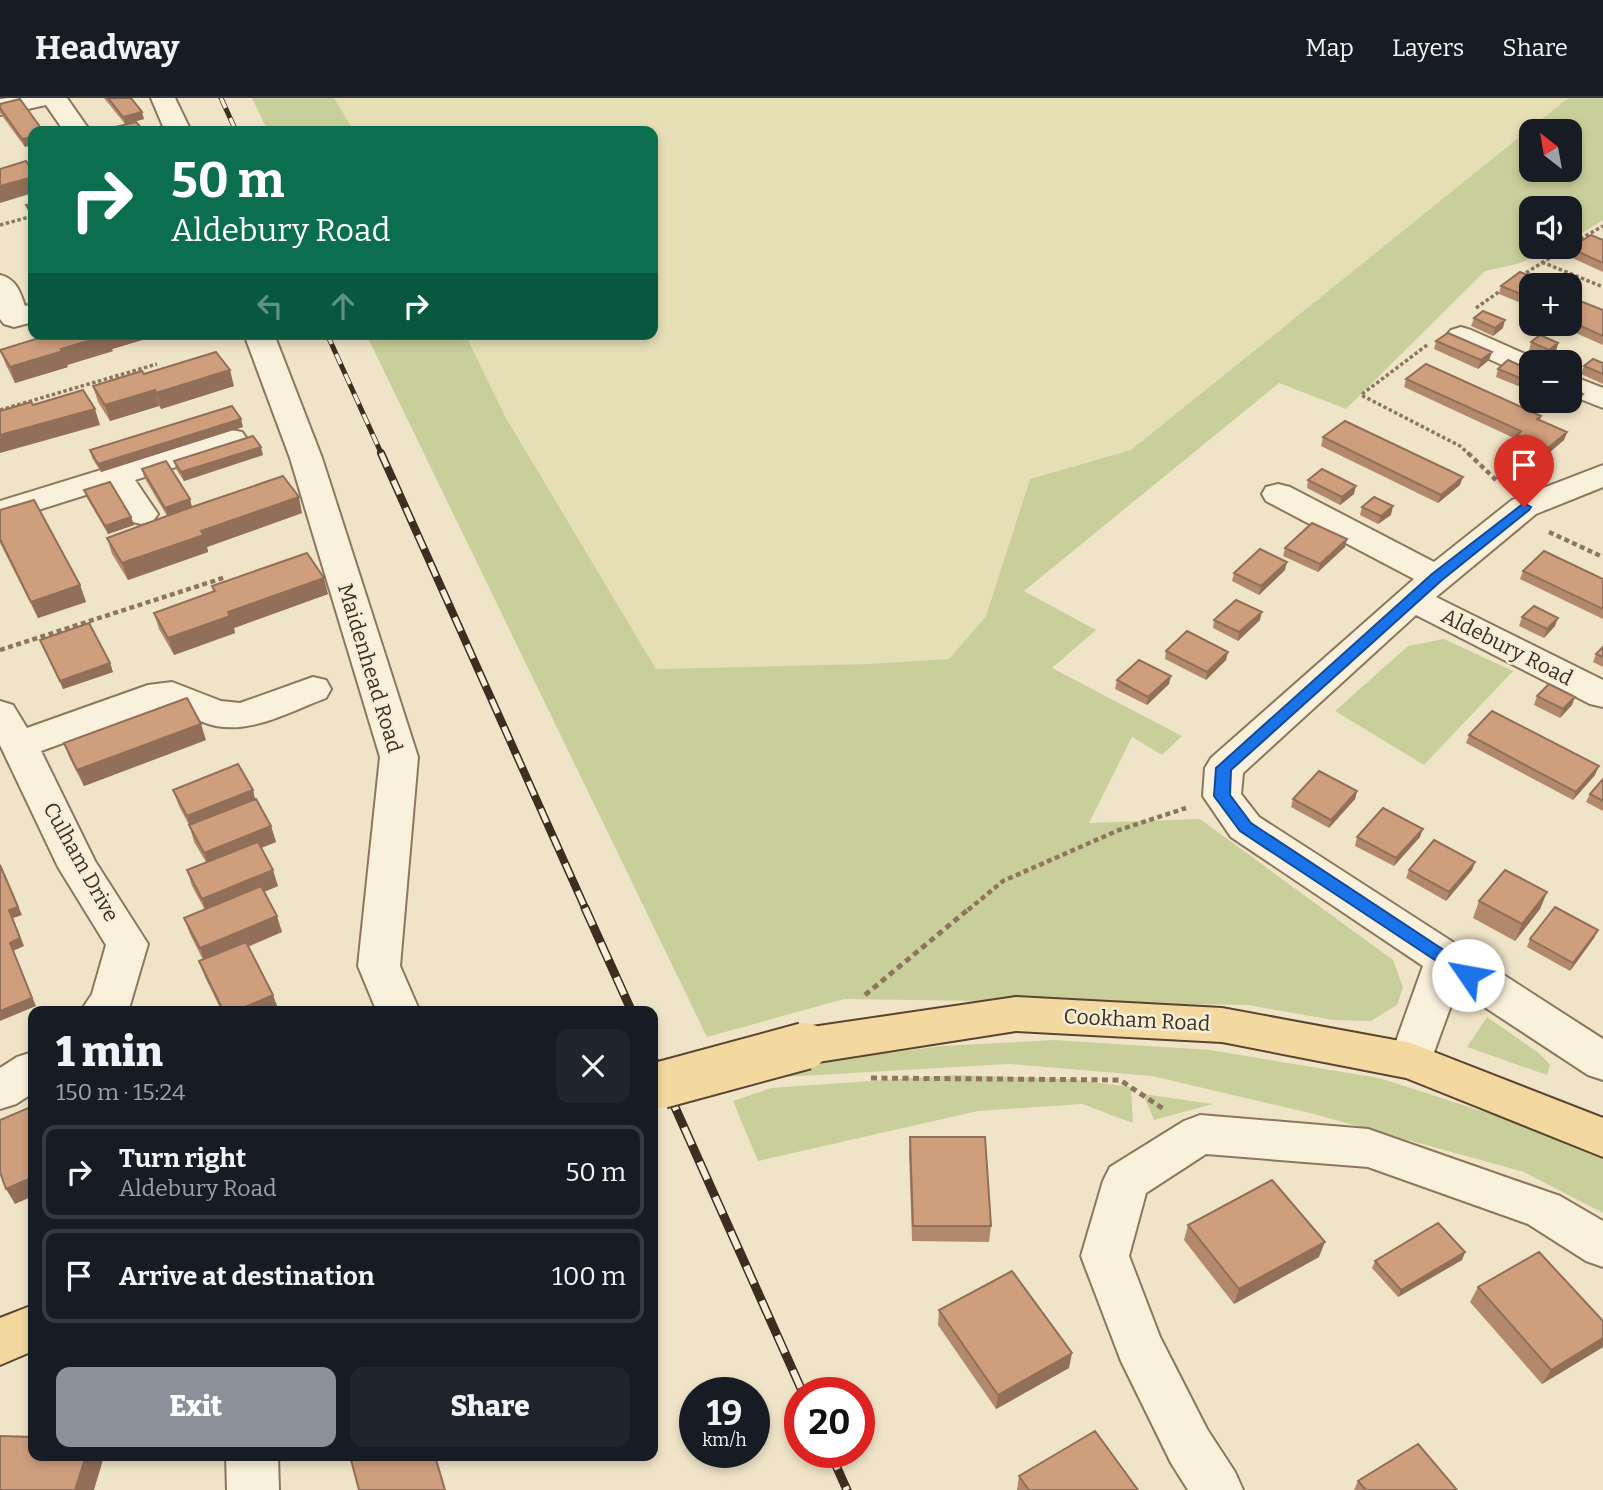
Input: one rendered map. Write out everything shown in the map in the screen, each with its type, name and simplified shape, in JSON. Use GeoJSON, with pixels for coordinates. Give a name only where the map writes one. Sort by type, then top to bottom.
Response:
{"type":"FeatureCollection","features":[{"type":"Feature","properties":{"kind":"main road","name":"Cookham Road"},"geometry":{"type":"LineString","coordinates":[[658,1086],[804,1046],[1016,1014],[1222,1025],[1411,1061],[1603,1138]]}},
{"type":"Feature","properties":{"kind":"main road"},"geometry":{"type":"LineString","coordinates":[[0,1342],[28,1329]]}},
{"type":"Feature","properties":{"kind":"street"},"geometry":{"type":"LineString","coordinates":[[0,107],[44,98]]}},
{"type":"Feature","properties":{"kind":"street"},"geometry":{"type":"LineString","coordinates":[[54,98],[74,126]]}},
{"type":"Feature","properties":{"kind":"street"},"geometry":{"type":"LineString","coordinates":[[163,98],[176,126]]}},
{"type":"Feature","properties":{"kind":"street"},"geometry":{"type":"LineString","coordinates":[[3,288],[14,318],[28,314]]}},
{"type":"Feature","properties":{"kind":"street"},"geometry":{"type":"LineString","coordinates":[[1461,336],[1519,362]]}},
{"type":"Feature","properties":{"kind":"street","name":"Maidenhead Road"},"geometry":{"type":"LineString","coordinates":[[261,340],[306,458],[399,757],[379,966],[396,1006]]}},
{"type":"Feature","properties":{"kind":"street"},"geometry":{"type":"LineString","coordinates":[[1582,389],[1603,399]]}},
{"type":"Feature","properties":{"kind":"street"},"geometry":{"type":"LineString","coordinates":[[0,512],[231,439]]}},
{"type":"Feature","properties":{"kind":"street"},"geometry":{"type":"LineString","coordinates":[[116,475],[141,514]]}},
{"type":"Feature","properties":{"kind":"street","name":"Aldebury Road"},"geometry":{"type":"LineString","coordinates":[[1222,796],[1224,768],[1424,588],[1519,511],[1603,475]]}},
{"type":"Feature","properties":{"kind":"street"},"geometry":{"type":"LineString","coordinates":[[1278,495],[1424,588]]}},
{"type":"Feature","properties":{"kind":"street","name":"Aldebury Road"},"geometry":{"type":"LineString","coordinates":[[1424,588],[1603,695]]}},
{"type":"Feature","properties":{"kind":"street"},"geometry":{"type":"LineString","coordinates":[[10,730],[172,694],[215,713],[242,716],[313,689]]}},
{"type":"Feature","properties":{"kind":"street","name":"Culham Drive"},"geometry":{"type":"LineString","coordinates":[[10,730],[78,867],[127,944],[108,1006]]}},
{"type":"Feature","properties":{"kind":"street"},"geometry":{"type":"LineString","coordinates":[[1222,796],[1245,827],[1603,1062]]}},
{"type":"Feature","properties":{"kind":"street"},"geometry":{"type":"LineString","coordinates":[[1411,1061],[1446,960]]}},
{"type":"Feature","properties":{"kind":"street"},"geometry":{"type":"LineString","coordinates":[[0,1091],[28,1073]]}},
{"type":"Feature","properties":{"kind":"street"},"geometry":{"type":"LineString","coordinates":[[1217,1490],[1189,1446],[1138,1345],[1105,1256],[1126,1181],[1200,1134],[1368,1148],[1544,1210],[1603,1246]]}},
{"type":"Feature","properties":{"kind":"street"},"geometry":{"type":"LineString","coordinates":[[252,1461],[253,1490]]}},
{"type":"Feature","properties":{"kind":"path"},"geometry":{"type":"LineString","coordinates":[[0,225],[28,217]]}},
{"type":"Feature","properties":{"kind":"path"},"geometry":{"type":"LineString","coordinates":[[1582,238],[1603,226]]}},
{"type":"Feature","properties":{"kind":"path"},"geometry":{"type":"LineString","coordinates":[[1541,262],[1603,287]]}},
{"type":"Feature","properties":{"kind":"path"},"geometry":{"type":"LineString","coordinates":[[0,410],[157,363]]}},
{"type":"Feature","properties":{"kind":"path"},"geometry":{"type":"LineString","coordinates":[[1361,395],[1460,446],[1519,511],[1603,557]]}},
{"type":"Feature","properties":{"kind":"path"},"geometry":{"type":"LineString","coordinates":[[0,650],[226,577]]}},
{"type":"Feature","properties":{"kind":"path"},"geometry":{"type":"LineString","coordinates":[[857,1002],[1003,880],[1119,830],[1222,796]]}},
{"type":"Feature","properties":{"kind":"path"},"geometry":{"type":"LineString","coordinates":[[868,1079],[1120,1080],[1200,1134]]}},
{"type":"Feature","properties":{"kind":"shaded area"},"geometry":{"type":"Polygon","coordinates":[[[334,98],[1568,98],[1542,119],[1519,119],[1519,137],[1131,450],[1030,479],[986,616],[949,659],[868,664],[656,669],[506,418],[468,340],[658,340],[658,126],[351,126],[334,98]]]}},
{"type":"Feature","properties":{"kind":"green space"},"geometry":{"type":"Polygon","coordinates":[[[252,98],[334,98],[351,126],[266,126],[252,98]]]}},
{"type":"Feature","properties":{"kind":"green space"},"geometry":{"type":"Polygon","coordinates":[[[1568,98],[1603,98],[1603,220],[1582,233],[1582,196],[1519,196],[1519,259],[1529,259],[1485,271],[1346,409],[1279,383],[1024,591],[1096,630],[1052,668],[1182,736],[1162,755],[1132,737],[1089,823],[1200,819],[1393,960],[1403,987],[1397,1005],[1371,1021],[1333,1020],[1248,1005],[844,999],[707,1037],[369,340],[468,340],[506,418],[656,669],[868,664],[949,659],[986,616],[1030,479],[1131,450],[1519,137],[1519,182],[1582,182],[1582,119],[1542,119],[1568,98]]]}},
{"type":"Feature","properties":{"kind":"green space"},"geometry":{"type":"Polygon","coordinates":[[[1444,639],[1513,671],[1424,765],[1335,711],[1408,646],[1444,639]]]}},
{"type":"Feature","properties":{"kind":"green space"},"geometry":{"type":"Polygon","coordinates":[[[1487,1017],[1540,1054],[1550,1065],[1547,1075],[1467,1047],[1487,1017]]]}},
{"type":"Feature","properties":{"kind":"green space"},"geometry":{"type":"Polygon","coordinates":[[[1054,1040],[1210,1050],[1379,1078],[1516,1122],[1603,1156],[1603,1213],[1524,1172],[1314,1114],[1152,1076],[1009,1064],[782,1077],[829,1061],[942,1046],[1054,1040]]]}},
{"type":"Feature","properties":{"kind":"green space"},"geometry":{"type":"Polygon","coordinates":[[[955,1075],[1070,1079],[1131,1087],[1133,1123],[1082,1104],[978,1111],[758,1161],[733,1101],[771,1088],[955,1075]]]}},
{"type":"Feature","properties":{"kind":"green space"},"geometry":{"type":"Polygon","coordinates":[[[1143,1094],[1213,1104],[1154,1120],[1143,1094]]]}},
{"type":"Feature","properties":{"kind":"building"},"geometry":{"type":"Polygon","coordinates":[[[108,98],[131,98],[142,112],[123,117],[108,98]]]}},
{"type":"Feature","properties":{"kind":"building"},"geometry":{"type":"Polygon","coordinates":[[[20,99],[39,126],[28,126],[28,138],[22,139],[0,108],[0,104],[20,99]]]}},
{"type":"Feature","properties":{"kind":"building"},"geometry":{"type":"Polygon","coordinates":[[[136,122],[140,126],[119,126],[136,122]]]}},
{"type":"Feature","properties":{"kind":"building"},"geometry":{"type":"Polygon","coordinates":[[[26,161],[28,178],[0,186],[0,169],[26,161]]]}},
{"type":"Feature","properties":{"kind":"building"},"geometry":{"type":"Polygon","coordinates":[[[1591,235],[1603,240],[1603,263],[1582,253],[1582,241],[1591,235]]]}},
{"type":"Feature","properties":{"kind":"building"},"geometry":{"type":"Polygon","coordinates":[[[1520,272],[1522,273],[1519,273],[1519,293],[1501,286],[1520,272]]]}},
{"type":"Feature","properties":{"kind":"building"},"geometry":{"type":"Polygon","coordinates":[[[1582,302],[1603,310],[1603,336],[1582,326],[1582,302]]]}},
{"type":"Feature","properties":{"kind":"building"},"geometry":{"type":"Polygon","coordinates":[[[1483,311],[1505,320],[1495,328],[1474,318],[1483,311]]]}},
{"type":"Feature","properties":{"kind":"building"},"geometry":{"type":"Polygon","coordinates":[[[1448,333],[1492,352],[1481,360],[1436,341],[1448,333]]]}},
{"type":"Feature","properties":{"kind":"building"},"geometry":{"type":"Polygon","coordinates":[[[1542,336],[1558,343],[1549,350],[1531,342],[1542,336]]]}},
{"type":"Feature","properties":{"kind":"building"},"geometry":{"type":"Polygon","coordinates":[[[32,340],[91,340],[10,367],[0,350],[32,340]]]}},
{"type":"Feature","properties":{"kind":"building"},"geometry":{"type":"Polygon","coordinates":[[[216,352],[230,370],[156,393],[155,390],[105,405],[93,386],[142,371],[144,374],[216,352]]]}},
{"type":"Feature","properties":{"kind":"building"},"geometry":{"type":"Polygon","coordinates":[[[1593,359],[1603,363],[1603,374],[1584,366],[1593,359]]]}},
{"type":"Feature","properties":{"kind":"building"},"geometry":{"type":"Polygon","coordinates":[[[1508,360],[1519,365],[1519,378],[1498,369],[1508,360]]]}},
{"type":"Feature","properties":{"kind":"building"},"geometry":{"type":"Polygon","coordinates":[[[1426,364],[1519,406],[1519,413],[1534,413],[1541,416],[1537,419],[1567,432],[1547,449],[1517,435],[1521,431],[1406,379],[1426,364]]]}},
{"type":"Feature","properties":{"kind":"building"},"geometry":{"type":"Polygon","coordinates":[[[83,390],[95,409],[0,435],[0,411],[31,402],[33,405],[83,390]]]}},
{"type":"Feature","properties":{"kind":"building"},"geometry":{"type":"Polygon","coordinates":[[[232,406],[241,419],[98,464],[90,450],[232,406]]]}},
{"type":"Feature","properties":{"kind":"building"},"geometry":{"type":"Polygon","coordinates":[[[1345,421],[1463,477],[1441,495],[1323,437],[1345,421]]]}},
{"type":"Feature","properties":{"kind":"building"},"geometry":{"type":"Polygon","coordinates":[[[253,436],[261,447],[181,472],[174,461],[253,436]]]}},
{"type":"Feature","properties":{"kind":"building"},"geometry":{"type":"Polygon","coordinates":[[[166,461],[190,499],[165,508],[142,469],[166,461]]]}},
{"type":"Feature","properties":{"kind":"building"},"geometry":{"type":"Polygon","coordinates":[[[1322,469],[1356,486],[1342,497],[1308,480],[1322,469]]]}},
{"type":"Feature","properties":{"kind":"building"},"geometry":{"type":"Polygon","coordinates":[[[283,476],[299,497],[201,531],[204,535],[122,563],[107,538],[186,509],[283,476]]]}},
{"type":"Feature","properties":{"kind":"building"},"geometry":{"type":"Polygon","coordinates":[[[110,482],[131,517],[105,526],[84,490],[110,482]]]}},
{"type":"Feature","properties":{"kind":"building"},"geometry":{"type":"Polygon","coordinates":[[[1374,497],[1393,506],[1381,516],[1362,507],[1374,497]]]}},
{"type":"Feature","properties":{"kind":"building"},"geometry":{"type":"Polygon","coordinates":[[[34,500],[80,585],[31,602],[0,539],[0,510],[34,500]]]}},
{"type":"Feature","properties":{"kind":"building"},"geometry":{"type":"Polygon","coordinates":[[[1312,523],[1347,539],[1320,564],[1285,548],[1312,523]]]}},
{"type":"Feature","properties":{"kind":"building"},"geometry":{"type":"Polygon","coordinates":[[[1260,549],[1287,562],[1261,586],[1234,573],[1260,549]]]}},
{"type":"Feature","properties":{"kind":"building"},"geometry":{"type":"Polygon","coordinates":[[[1544,551],[1603,579],[1603,609],[1523,571],[1544,551]]]}},
{"type":"Feature","properties":{"kind":"building"},"geometry":{"type":"Polygon","coordinates":[[[307,553],[324,578],[228,612],[230,616],[168,638],[154,613],[215,591],[212,586],[307,553]]]}},
{"type":"Feature","properties":{"kind":"building"},"geometry":{"type":"Polygon","coordinates":[[[1236,600],[1262,612],[1239,632],[1214,620],[1236,600]]]}},
{"type":"Feature","properties":{"kind":"building"},"geometry":{"type":"Polygon","coordinates":[[[1534,606],[1558,618],[1547,629],[1522,617],[1534,606]]]}},
{"type":"Feature","properties":{"kind":"building"},"geometry":{"type":"Polygon","coordinates":[[[89,623],[110,663],[60,681],[40,640],[89,623]]]}},
{"type":"Feature","properties":{"kind":"building"},"geometry":{"type":"Polygon","coordinates":[[[1187,631],[1228,652],[1207,672],[1166,651],[1187,631]]]}},
{"type":"Feature","properties":{"kind":"building"},"geometry":{"type":"Polygon","coordinates":[[[1603,647],[1603,657],[1596,654],[1603,647]]]}},
{"type":"Feature","properties":{"kind":"building"},"geometry":{"type":"Polygon","coordinates":[[[1139,660],[1171,676],[1148,697],[1117,680],[1139,660]]]}},
{"type":"Feature","properties":{"kind":"building"},"geometry":{"type":"Polygon","coordinates":[[[1549,684],[1575,697],[1563,709],[1537,696],[1549,684]]]}},
{"type":"Feature","properties":{"kind":"building"},"geometry":{"type":"Polygon","coordinates":[[[187,698],[201,724],[77,770],[64,743],[187,698]]]}},
{"type":"Feature","properties":{"kind":"building"},"geometry":{"type":"Polygon","coordinates":[[[1492,711],[1599,766],[1576,792],[1469,735],[1492,711]]]}},
{"type":"Feature","properties":{"kind":"building"},"geometry":{"type":"Polygon","coordinates":[[[238,764],[253,790],[187,816],[173,790],[238,764]]]}},
{"type":"Feature","properties":{"kind":"building"},"geometry":{"type":"Polygon","coordinates":[[[1319,771],[1357,791],[1331,820],[1293,799],[1319,771]]]}},
{"type":"Feature","properties":{"kind":"building"},"geometry":{"type":"Polygon","coordinates":[[[1603,779],[1603,801],[1590,794],[1603,779]]]}},
{"type":"Feature","properties":{"kind":"building"},"geometry":{"type":"Polygon","coordinates":[[[256,799],[271,826],[204,853],[189,825],[256,799]]]}},
{"type":"Feature","properties":{"kind":"building"},"geometry":{"type":"Polygon","coordinates":[[[1383,808],[1423,829],[1396,858],[1357,837],[1383,808]]]}},
{"type":"Feature","properties":{"kind":"building"},"geometry":{"type":"Polygon","coordinates":[[[1434,840],[1475,862],[1449,892],[1409,870],[1434,840]]]}},
{"type":"Feature","properties":{"kind":"building"},"geometry":{"type":"Polygon","coordinates":[[[258,842],[273,870],[202,899],[187,870],[258,842]]]}},
{"type":"Feature","properties":{"kind":"building"},"geometry":{"type":"Polygon","coordinates":[[[0,865],[18,907],[9,910],[20,938],[10,943],[32,998],[0,1011],[0,865]]]}},
{"type":"Feature","properties":{"kind":"building"},"geometry":{"type":"Polygon","coordinates":[[[1505,870],[1547,892],[1522,924],[1479,901],[1505,870]]]}},
{"type":"Feature","properties":{"kind":"building"},"geometry":{"type":"Polygon","coordinates":[[[261,886],[277,916],[200,948],[184,918],[261,886]]]}},
{"type":"Feature","properties":{"kind":"building"},"geometry":{"type":"Polygon","coordinates":[[[1555,907],[1598,930],[1573,963],[1530,939],[1555,907]]]}},
{"type":"Feature","properties":{"kind":"building"},"geometry":{"type":"Polygon","coordinates":[[[246,942],[273,995],[248,1006],[221,1006],[199,961],[246,942]]]}},
{"type":"Feature","properties":{"kind":"building"},"geometry":{"type":"Polygon","coordinates":[[[28,1108],[28,1179],[6,1189],[0,1172],[0,1120],[28,1108]]]}},
{"type":"Feature","properties":{"kind":"building"},"geometry":{"type":"Polygon","coordinates":[[[910,1137],[985,1137],[991,1226],[913,1226],[910,1137]]]}},
{"type":"Feature","properties":{"kind":"building"},"geometry":{"type":"Polygon","coordinates":[[[1272,1180],[1325,1242],[1239,1289],[1188,1225],[1272,1180]]]}},
{"type":"Feature","properties":{"kind":"building"},"geometry":{"type":"Polygon","coordinates":[[[1438,1223],[1465,1252],[1401,1290],[1375,1261],[1438,1223]]]}},
{"type":"Feature","properties":{"kind":"building"},"geometry":{"type":"Polygon","coordinates":[[[1539,1252],[1603,1321],[1603,1338],[1551,1370],[1478,1287],[1539,1252]]]}},
{"type":"Feature","properties":{"kind":"building"},"geometry":{"type":"Polygon","coordinates":[[[1012,1271],[1072,1353],[998,1395],[939,1310],[1012,1271]]]}},
{"type":"Feature","properties":{"kind":"building"},"geometry":{"type":"Polygon","coordinates":[[[1095,1431],[1138,1490],[1029,1490],[1019,1476],[1095,1431]]]}},
{"type":"Feature","properties":{"kind":"building"},"geometry":{"type":"Polygon","coordinates":[[[0,1436],[28,1437],[28,1461],[84,1461],[75,1490],[0,1490],[0,1436]]]}},
{"type":"Feature","properties":{"kind":"building"},"geometry":{"type":"Polygon","coordinates":[[[1418,1444],[1457,1490],[1366,1490],[1358,1481],[1418,1444]]]}},
{"type":"Feature","properties":{"kind":"building"},"geometry":{"type":"Polygon","coordinates":[[[351,1461],[436,1461],[445,1490],[359,1490],[351,1461]]]}},
{"type":"Feature","properties":{"kind":"railway"},"geometry":{"type":"LineString","coordinates":[[221,98],[234,126]]}},
{"type":"Feature","properties":{"kind":"railway"},"geometry":{"type":"LineString","coordinates":[[330,340],[382,455]]}},
{"type":"Feature","properties":{"kind":"railway"},"geometry":{"type":"LineString","coordinates":[[381,453],[586,910]]}},
{"type":"Feature","properties":{"kind":"railway"},"geometry":{"type":"LineString","coordinates":[[585,908],[629,1006]]}},
{"type":"Feature","properties":{"kind":"railway"},"geometry":{"type":"LineString","coordinates":[[658,1069],[796,1377]]}},
{"type":"Feature","properties":{"kind":"railway"},"geometry":{"type":"LineString","coordinates":[[837,1468],[847,1490]]}},
{"type":"Feature","properties":{"kind":"route"},"geometry":{"type":"LineString","coordinates":[[1468,975],[1245,827],[1222,796],[1224,768],[1437,577],[1524,507]]}}]}
